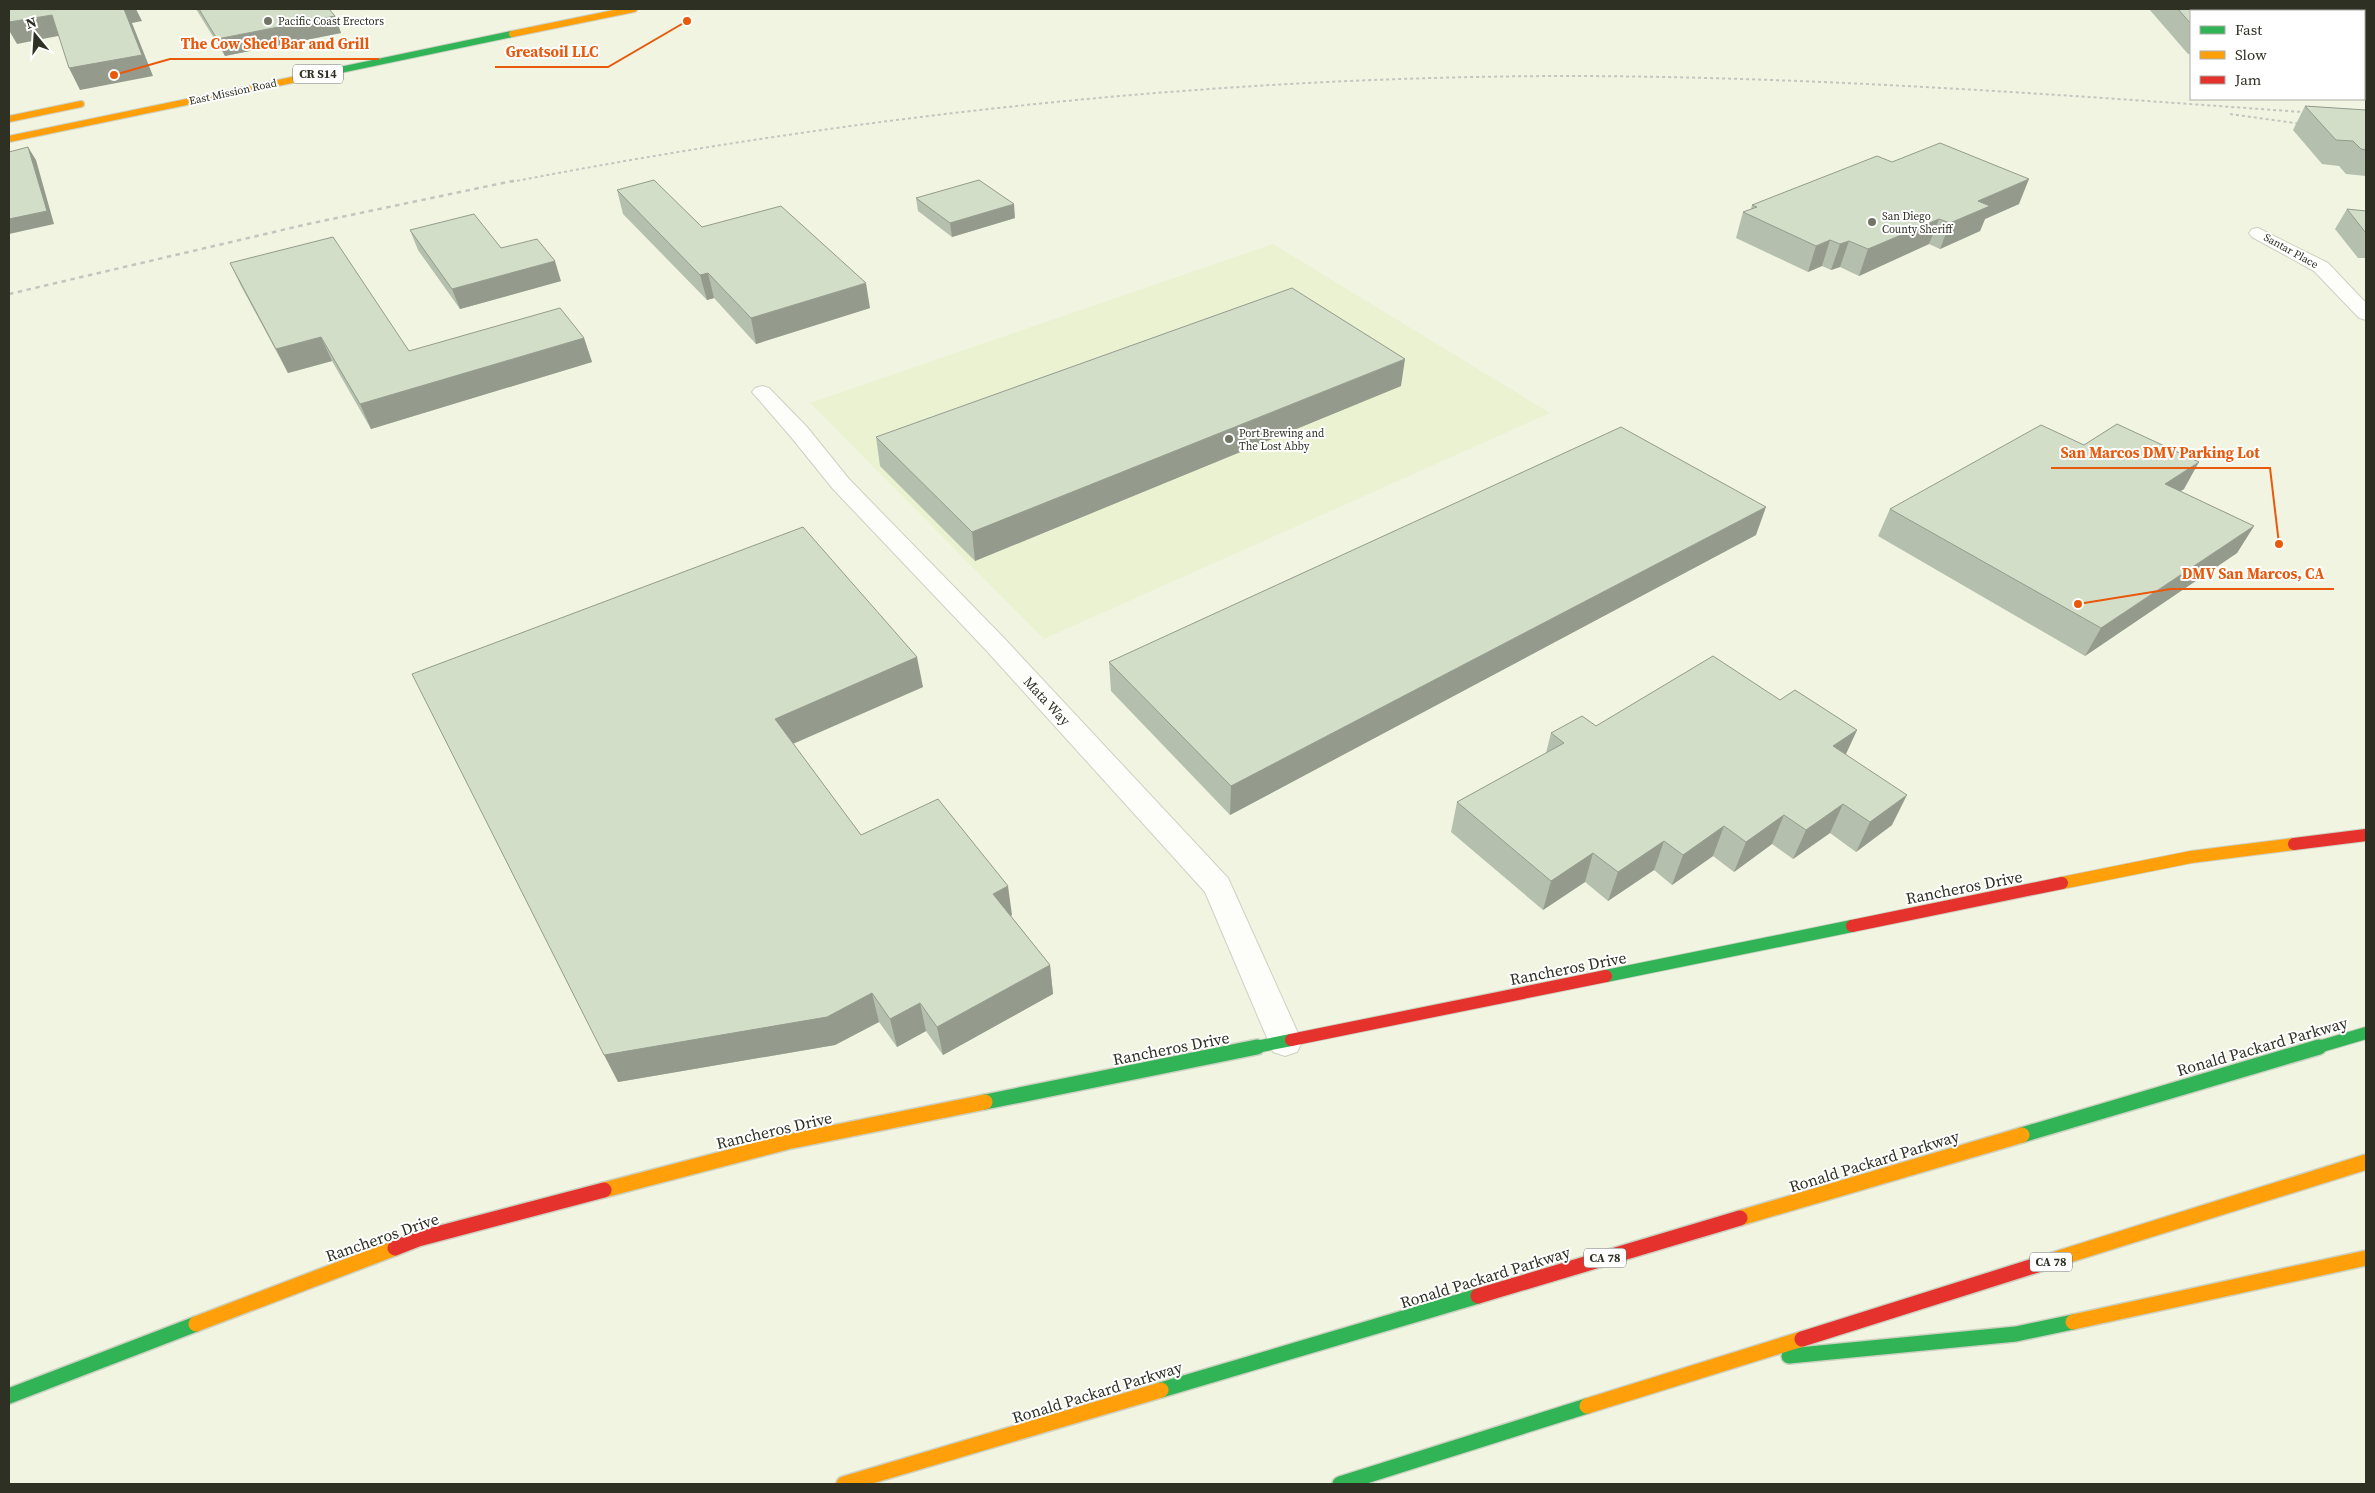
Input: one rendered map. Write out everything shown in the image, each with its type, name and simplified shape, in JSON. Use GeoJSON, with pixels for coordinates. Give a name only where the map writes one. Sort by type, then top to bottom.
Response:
{"type":"FeatureCollection","features":[{"type":"Feature","properties":{"kind":"main road","name":"East Mission Road"},"geometry":{"type":"LineString","coordinates":[[9,139],[634,9]]}},
{"type":"Feature","properties":{"kind":"main road"},"geometry":{"type":"LineString","coordinates":[[9,119],[89,102]]}},
{"type":"Feature","properties":{"kind":"main road","name":"Rancheros Drive"},"geometry":{"type":"LineString","coordinates":[[9,1396],[418,1239],[787,1142],[2191,857],[2366,834]]}},
{"type":"Feature","properties":{"kind":"main road","name":"Ronald Packard Parkway"},"geometry":{"type":"LineString","coordinates":[[844,1484],[2366,1033]]}},
{"type":"Feature","properties":{"kind":"main road","name":"CA 78"},"geometry":{"type":"LineString","coordinates":[[1340,1484],[2366,1162]]}},
{"type":"Feature","properties":{"kind":"main road"},"geometry":{"type":"LineString","coordinates":[[1735,1361],[2016,1334],[2366,1258]]}},
{"type":"Feature","properties":{"kind":"street","name":"Santar Place"},"geometry":{"type":"LineString","coordinates":[[2258,233],[2321,267],[2366,314]]}},
{"type":"Feature","properties":{"kind":"street","name":"Mata Way"},"geometry":{"type":"LineString","coordinates":[[762,392],[799,432],[841,484],[994,643],[1217,886],[1285,1042]]}},
{"type":"Feature","properties":{"kind":"shaded area"},"geometry":{"type":"Polygon","coordinates":[[[1273,244],[1550,413],[1044,639],[810,403],[1273,244]]]}},
{"type":"Feature","properties":{"kind":"building"},"geometry":{"type":"Polygon","coordinates":[[[9,9],[124,9],[142,55],[69,68],[52,15],[9,22],[9,9]]]}},
{"type":"Feature","properties":{"kind":"building"},"geometry":{"type":"Polygon","coordinates":[[[199,9],[329,9],[335,16],[217,39],[199,9]]]}},
{"type":"Feature","properties":{"kind":"building"},"geometry":{"type":"Polygon","coordinates":[[[2178,9],[2280,10],[2190,10],[2190,23],[2178,9]]]}},
{"type":"Feature","properties":{"kind":"building"},"geometry":{"type":"Polygon","coordinates":[[[2305,106],[2366,110],[2366,150],[2361,149],[2353,141],[2336,140],[2305,106]]]}},
{"type":"Feature","properties":{"kind":"building","name":"San Diego County Sheriff"},"geometry":{"type":"Polygon","coordinates":[[[1940,143],[2029,179],[1978,201],[1990,206],[1950,223],[1939,219],[1868,249],[1849,241],[1840,244],[1830,240],[1816,246],[1743,212],[1757,207],[1752,205],[1877,156],[1892,162],[1940,143]]]}},
{"type":"Feature","properties":{"kind":"building"},"geometry":{"type":"Polygon","coordinates":[[[28,147],[47,211],[9,219],[9,152],[28,147]]]}},
{"type":"Feature","properties":{"kind":"building"},"geometry":{"type":"Polygon","coordinates":[[[654,180],[702,227],[781,206],[866,283],[751,318],[708,273],[700,275],[617,190],[654,180]]]}},
{"type":"Feature","properties":{"kind":"building"},"geometry":{"type":"Polygon","coordinates":[[[979,180],[1014,204],[950,223],[916,198],[979,180]]]}},
{"type":"Feature","properties":{"kind":"building"},"geometry":{"type":"Polygon","coordinates":[[[2347,209],[2366,211],[2366,233],[2347,209]]]}},
{"type":"Feature","properties":{"kind":"building"},"geometry":{"type":"Polygon","coordinates":[[[474,214],[501,248],[537,239],[555,261],[452,289],[410,230],[474,214]]]}},
{"type":"Feature","properties":{"kind":"building"},"geometry":{"type":"Polygon","coordinates":[[[333,237],[409,351],[560,308],[584,338],[360,404],[321,337],[276,349],[230,263],[333,237]]]}},
{"type":"Feature","properties":{"kind":"building"},"geometry":{"type":"Polygon","coordinates":[[[1292,288],[1405,359],[972,532],[876,437],[1292,288]]]}},
{"type":"Feature","properties":{"kind":"building"},"geometry":{"type":"Polygon","coordinates":[[[2117,424],[2199,462],[2165,484],[2254,526],[2101,628],[1890,509],[2041,425],[2084,445],[2117,424]]]}},
{"type":"Feature","properties":{"kind":"building"},"geometry":{"type":"Polygon","coordinates":[[[1621,427],[1766,507],[1231,786],[1109,662],[1621,427]]]}},
{"type":"Feature","properties":{"kind":"building"},"geometry":{"type":"Polygon","coordinates":[[[803,527],[917,657],[775,719],[861,835],[938,799],[1008,886],[993,894],[1050,965],[937,1027],[920,1003],[890,1019],[872,993],[827,1017],[604,1055],[412,674],[803,527]]]}},
{"type":"Feature","properties":{"kind":"building"},"geometry":{"type":"Polygon","coordinates":[[[1713,656],[1780,700],[1795,690],[1857,730],[1833,746],[1907,795],[1870,822],[1843,804],[1806,830],[1784,815],[1746,842],[1724,826],[1683,855],[1664,841],[1618,872],[1593,853],[1551,881],[1457,802],[1564,743],[1551,733],[1582,716],[1596,726],[1713,656]]]}},
{"type":"Feature","properties":{"kind":"railway"},"geometry":{"type":"LineString","coordinates":[[511,182],[771,137],[1033,104],[1165,92],[1429,78],[1561,76],[1750,79],[2033,93],[2316,113]]}},
{"type":"Feature","properties":{"kind":"railway"},"geometry":{"type":"LineString","coordinates":[[2230,114],[2309,125]]}},
{"type":"Feature","properties":{"kind":"railway"},"geometry":{"type":"LineString","coordinates":[[9,294],[308,224],[517,180]]}},
{"type":"Feature","properties":{"kind":"traffic: fast"},"geometry":{"type":"LineString","coordinates":[[321,74],[512,34]]}},
{"type":"Feature","properties":{"kind":"traffic: fast"},"geometry":{"type":"LineString","coordinates":[[1606,976],[1852,926]]}},
{"type":"Feature","properties":{"kind":"traffic: fast"},"geometry":{"type":"LineString","coordinates":[[2022,1135],[2366,1033]]}},
{"type":"Feature","properties":{"kind":"traffic: fast"},"geometry":{"type":"LineString","coordinates":[[985,1102],[1291,1040]]}},
{"type":"Feature","properties":{"kind":"traffic: fast"},"geometry":{"type":"LineString","coordinates":[[1161,1390],[1478,1296]]}},
{"type":"Feature","properties":{"kind":"traffic: fast"},"geometry":{"type":"LineString","coordinates":[[1789,1356],[2016,1334],[2073,1322]]}},
{"type":"Feature","properties":{"kind":"traffic: fast"},"geometry":{"type":"LineString","coordinates":[[9,1396],[196,1324]]}},
{"type":"Feature","properties":{"kind":"traffic: fast"},"geometry":{"type":"LineString","coordinates":[[1340,1484],[1587,1406]]}},
{"type":"Feature","properties":{"kind":"traffic: slow"},"geometry":{"type":"LineString","coordinates":[[512,34],[634,9]]}},
{"type":"Feature","properties":{"kind":"traffic: slow"},"geometry":{"type":"LineString","coordinates":[[9,139],[321,74]]}},
{"type":"Feature","properties":{"kind":"traffic: slow"},"geometry":{"type":"LineString","coordinates":[[9,119],[81,104]]}},
{"type":"Feature","properties":{"kind":"traffic: slow"},"geometry":{"type":"LineString","coordinates":[[2062,883],[2191,857],[2294,844]]}},
{"type":"Feature","properties":{"kind":"traffic: slow"},"geometry":{"type":"LineString","coordinates":[[604,1190],[787,1142],[985,1102]]}},
{"type":"Feature","properties":{"kind":"traffic: slow"},"geometry":{"type":"LineString","coordinates":[[1740,1218],[2022,1135]]}},
{"type":"Feature","properties":{"kind":"traffic: slow"},"geometry":{"type":"LineString","coordinates":[[2037,1265],[2366,1162]]}},
{"type":"Feature","properties":{"kind":"traffic: slow"},"geometry":{"type":"LineString","coordinates":[[196,1324],[395,1248]]}},
{"type":"Feature","properties":{"kind":"traffic: slow"},"geometry":{"type":"LineString","coordinates":[[2073,1322],[2366,1258]]}},
{"type":"Feature","properties":{"kind":"traffic: slow"},"geometry":{"type":"LineString","coordinates":[[1587,1406],[1802,1339]]}},
{"type":"Feature","properties":{"kind":"traffic: slow"},"geometry":{"type":"LineString","coordinates":[[844,1484],[1161,1390]]}},
{"type":"Feature","properties":{"kind":"traffic: jam"},"geometry":{"type":"LineString","coordinates":[[2294,844],[2366,835]]}},
{"type":"Feature","properties":{"kind":"traffic: jam"},"geometry":{"type":"LineString","coordinates":[[1852,926],[2062,883]]}},
{"type":"Feature","properties":{"kind":"traffic: jam"},"geometry":{"type":"LineString","coordinates":[[1291,1040],[1606,976]]}},
{"type":"Feature","properties":{"kind":"traffic: jam"},"geometry":{"type":"LineString","coordinates":[[395,1248],[418,1239],[604,1190]]}},
{"type":"Feature","properties":{"kind":"traffic: jam"},"geometry":{"type":"LineString","coordinates":[[1478,1296],[1740,1218]]}},
{"type":"Feature","properties":{"kind":"traffic: jam"},"geometry":{"type":"LineString","coordinates":[[1802,1339],[2037,1265]]}},
{"type":"Feature","properties":{"kind":"place","name":"Pacific Coast Erectors"},"geometry":{"type":"Point","coordinates":[268,21]}},
{"type":"Feature","properties":{"kind":"place","name":"Greatsoil LLC"},"geometry":{"type":"Point","coordinates":[687,21]}},
{"type":"Feature","properties":{"kind":"place","name":"The Cow Shed Bar and Grill"},"geometry":{"type":"Point","coordinates":[114,75]}},
{"type":"Feature","properties":{"kind":"place","name":"San Diego County Sheriff"},"geometry":{"type":"Point","coordinates":[1872,222]}},
{"type":"Feature","properties":{"kind":"place","name":"Port Brewing and The Lost Abby"},"geometry":{"type":"Point","coordinates":[1229,439]}},
{"type":"Feature","properties":{"kind":"place","name":"San Marcos DMV Parking Lot"},"geometry":{"type":"Point","coordinates":[2279,544]}},
{"type":"Feature","properties":{"kind":"place","name":"DMV San Marcos, CA"},"geometry":{"type":"Point","coordinates":[2078,604]}}]}
